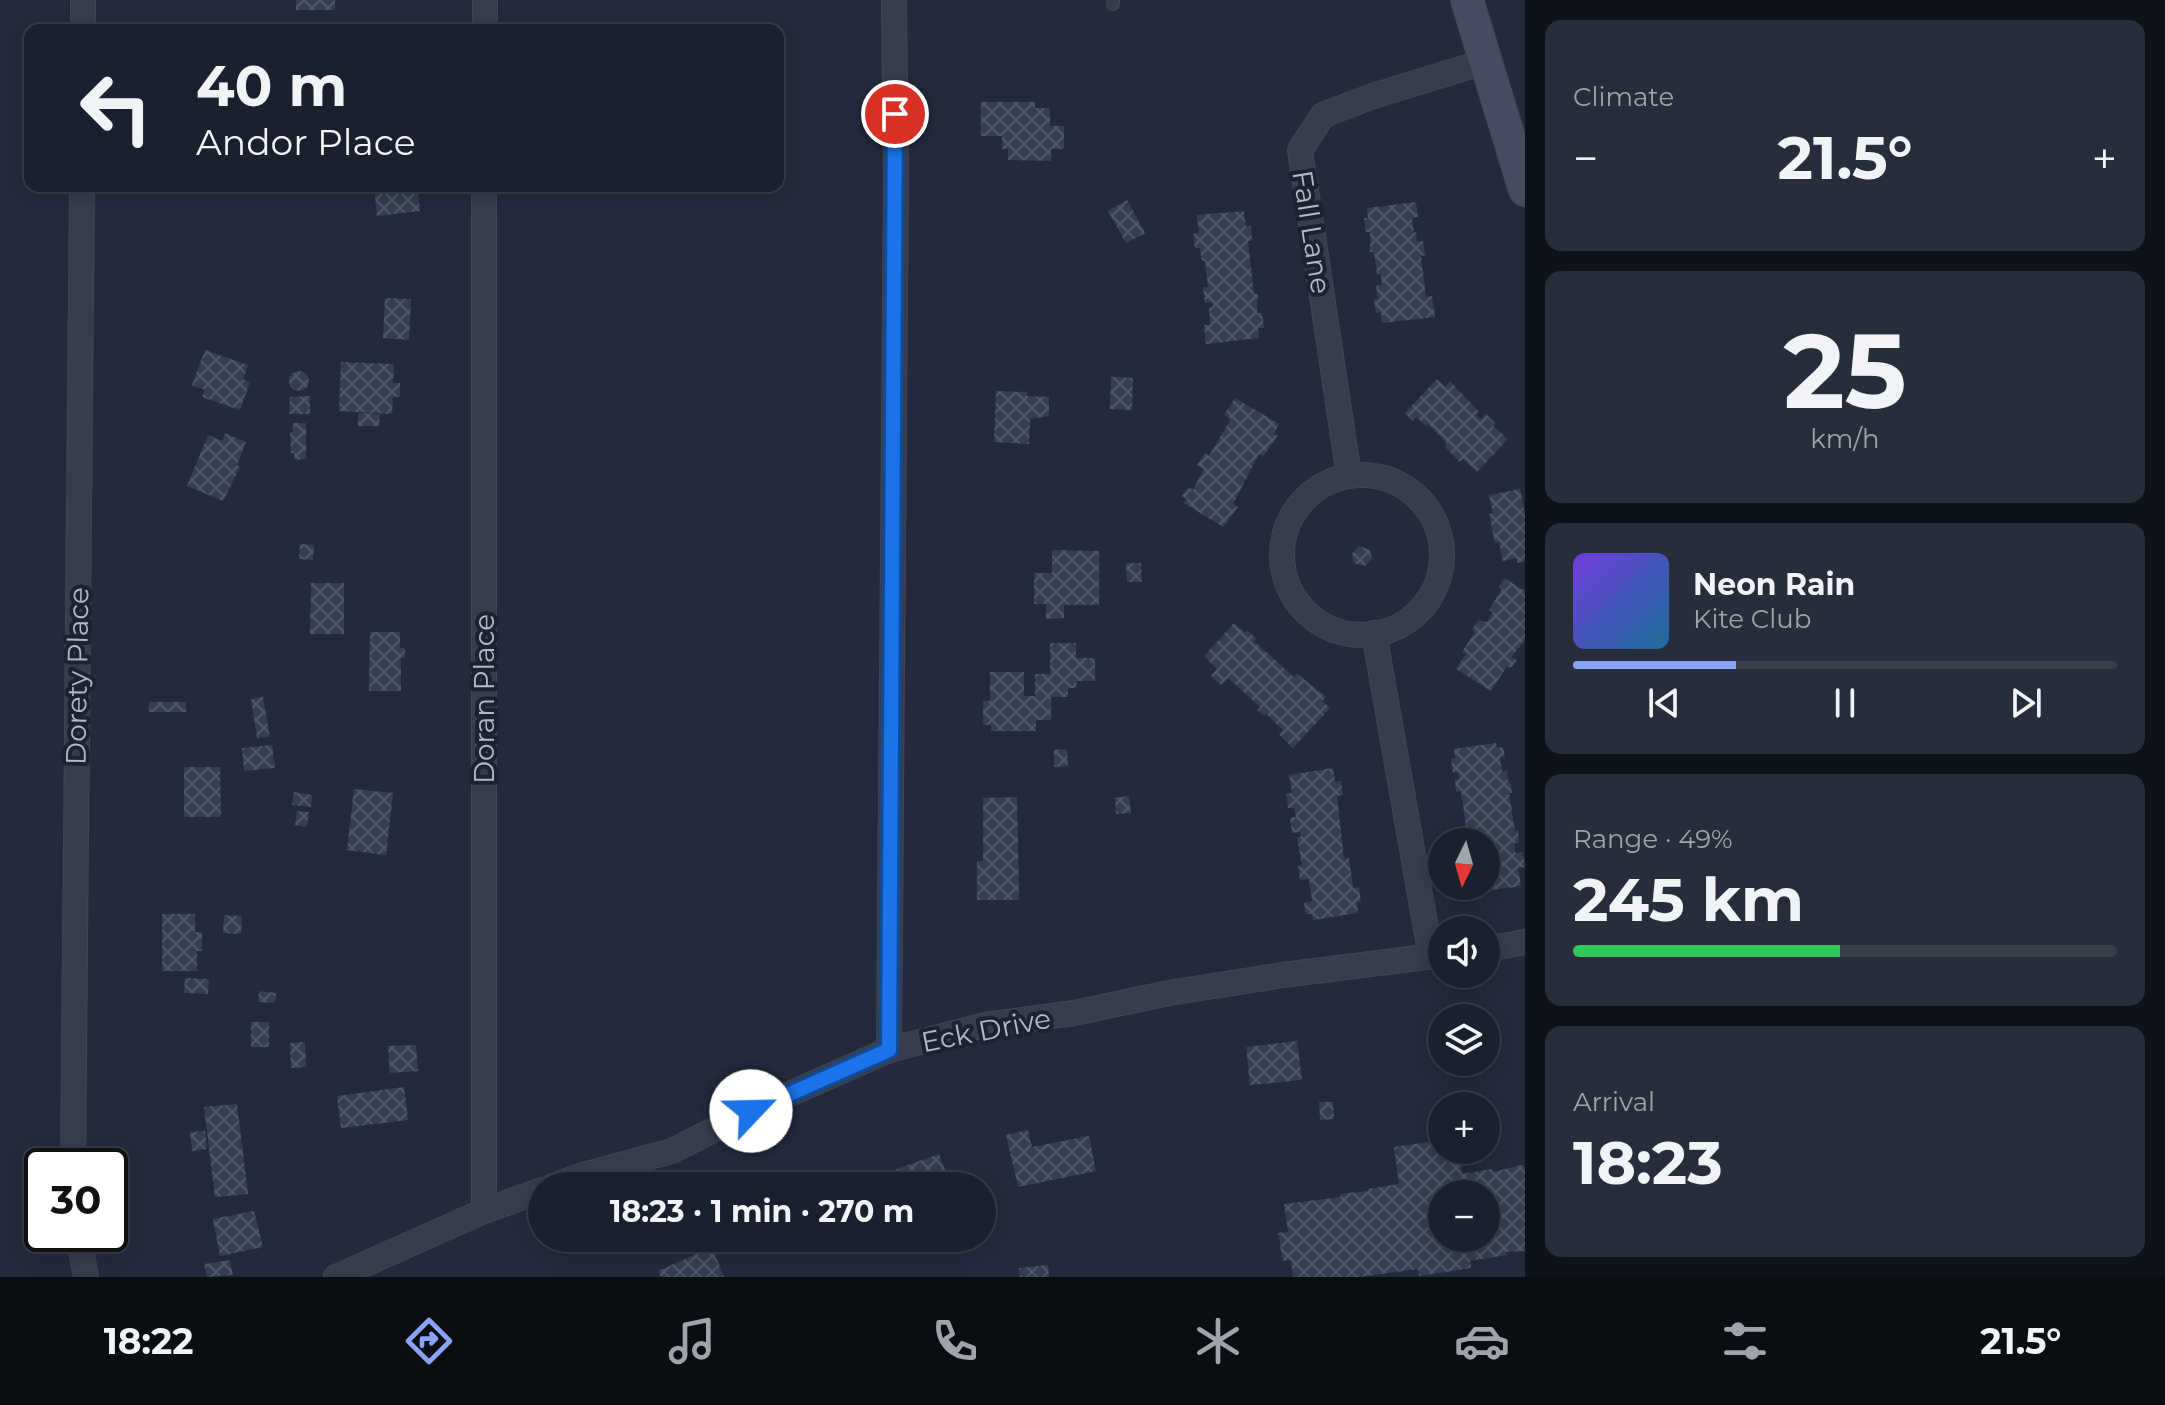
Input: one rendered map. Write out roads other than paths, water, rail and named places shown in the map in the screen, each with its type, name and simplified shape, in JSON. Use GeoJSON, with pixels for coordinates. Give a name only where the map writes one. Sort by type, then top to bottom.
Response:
{"type":"FeatureCollection","features":[{"type":"Feature","properties":{"kind":"street"},"geometry":{"type":"LineString","coordinates":[[83,0],[83,24]]}},
{"type":"Feature","properties":{"kind":"street"},"geometry":{"type":"LineString","coordinates":[[485,0],[485,24]]}},
{"type":"Feature","properties":{"kind":"street"},"geometry":{"type":"LineString","coordinates":[[889,1050],[896,173],[894,0]]}},
{"type":"Feature","properties":{"kind":"street"},"geometry":{"type":"LineString","coordinates":[[1467,0],[1525,190]]}},
{"type":"Feature","properties":{"kind":"street","name":"Fall Lane"},"geometry":{"type":"LineString","coordinates":[[1349,476],[1300,150],[1323,115],[1373,96],[1484,62]]}},
{"type":"Feature","properties":{"kind":"street","name":"Dorety Place"},"geometry":{"type":"LineString","coordinates":[[73,1148],[82,192]]}},
{"type":"Feature","properties":{"kind":"street","name":"Doran Place"},"geometry":{"type":"LineString","coordinates":[[484,192],[484,1211]]}},
{"type":"Feature","properties":{"kind":"street"},"geometry":{"type":"LineString","coordinates":[[1349,476],[1380,477],[1407,489],[1429,511],[1441,539],[1441,569],[1430,598],[1409,620],[1390,630],[1345,633],[1325,625],[1307,613],[1293,595],[1285,575],[1282,553],[1286,531],[1295,511],[1309,494],[1328,482],[1349,476]]}},
{"type":"Feature","properties":{"kind":"street"},"geometry":{"type":"LineString","coordinates":[[1374,633],[1428,916]]}},
{"type":"Feature","properties":{"kind":"street"},"geometry":{"type":"LineString","coordinates":[[1500,946],[1525,942]]}},
{"type":"Feature","properties":{"kind":"street","name":"Eck Drive"},"geometry":{"type":"LineString","coordinates":[[601,1172],[672,1151],[751,1111],[889,1050],[985,1025],[1074,1013],[1169,993],[1283,975],[1428,957]]}},
{"type":"Feature","properties":{"kind":"street"},"geometry":{"type":"LineString","coordinates":[[336,1277],[484,1211],[528,1195]]}},
{"type":"Feature","properties":{"kind":"street"},"geometry":{"type":"LineString","coordinates":[[81,1252],[86,1277]]}}]}
